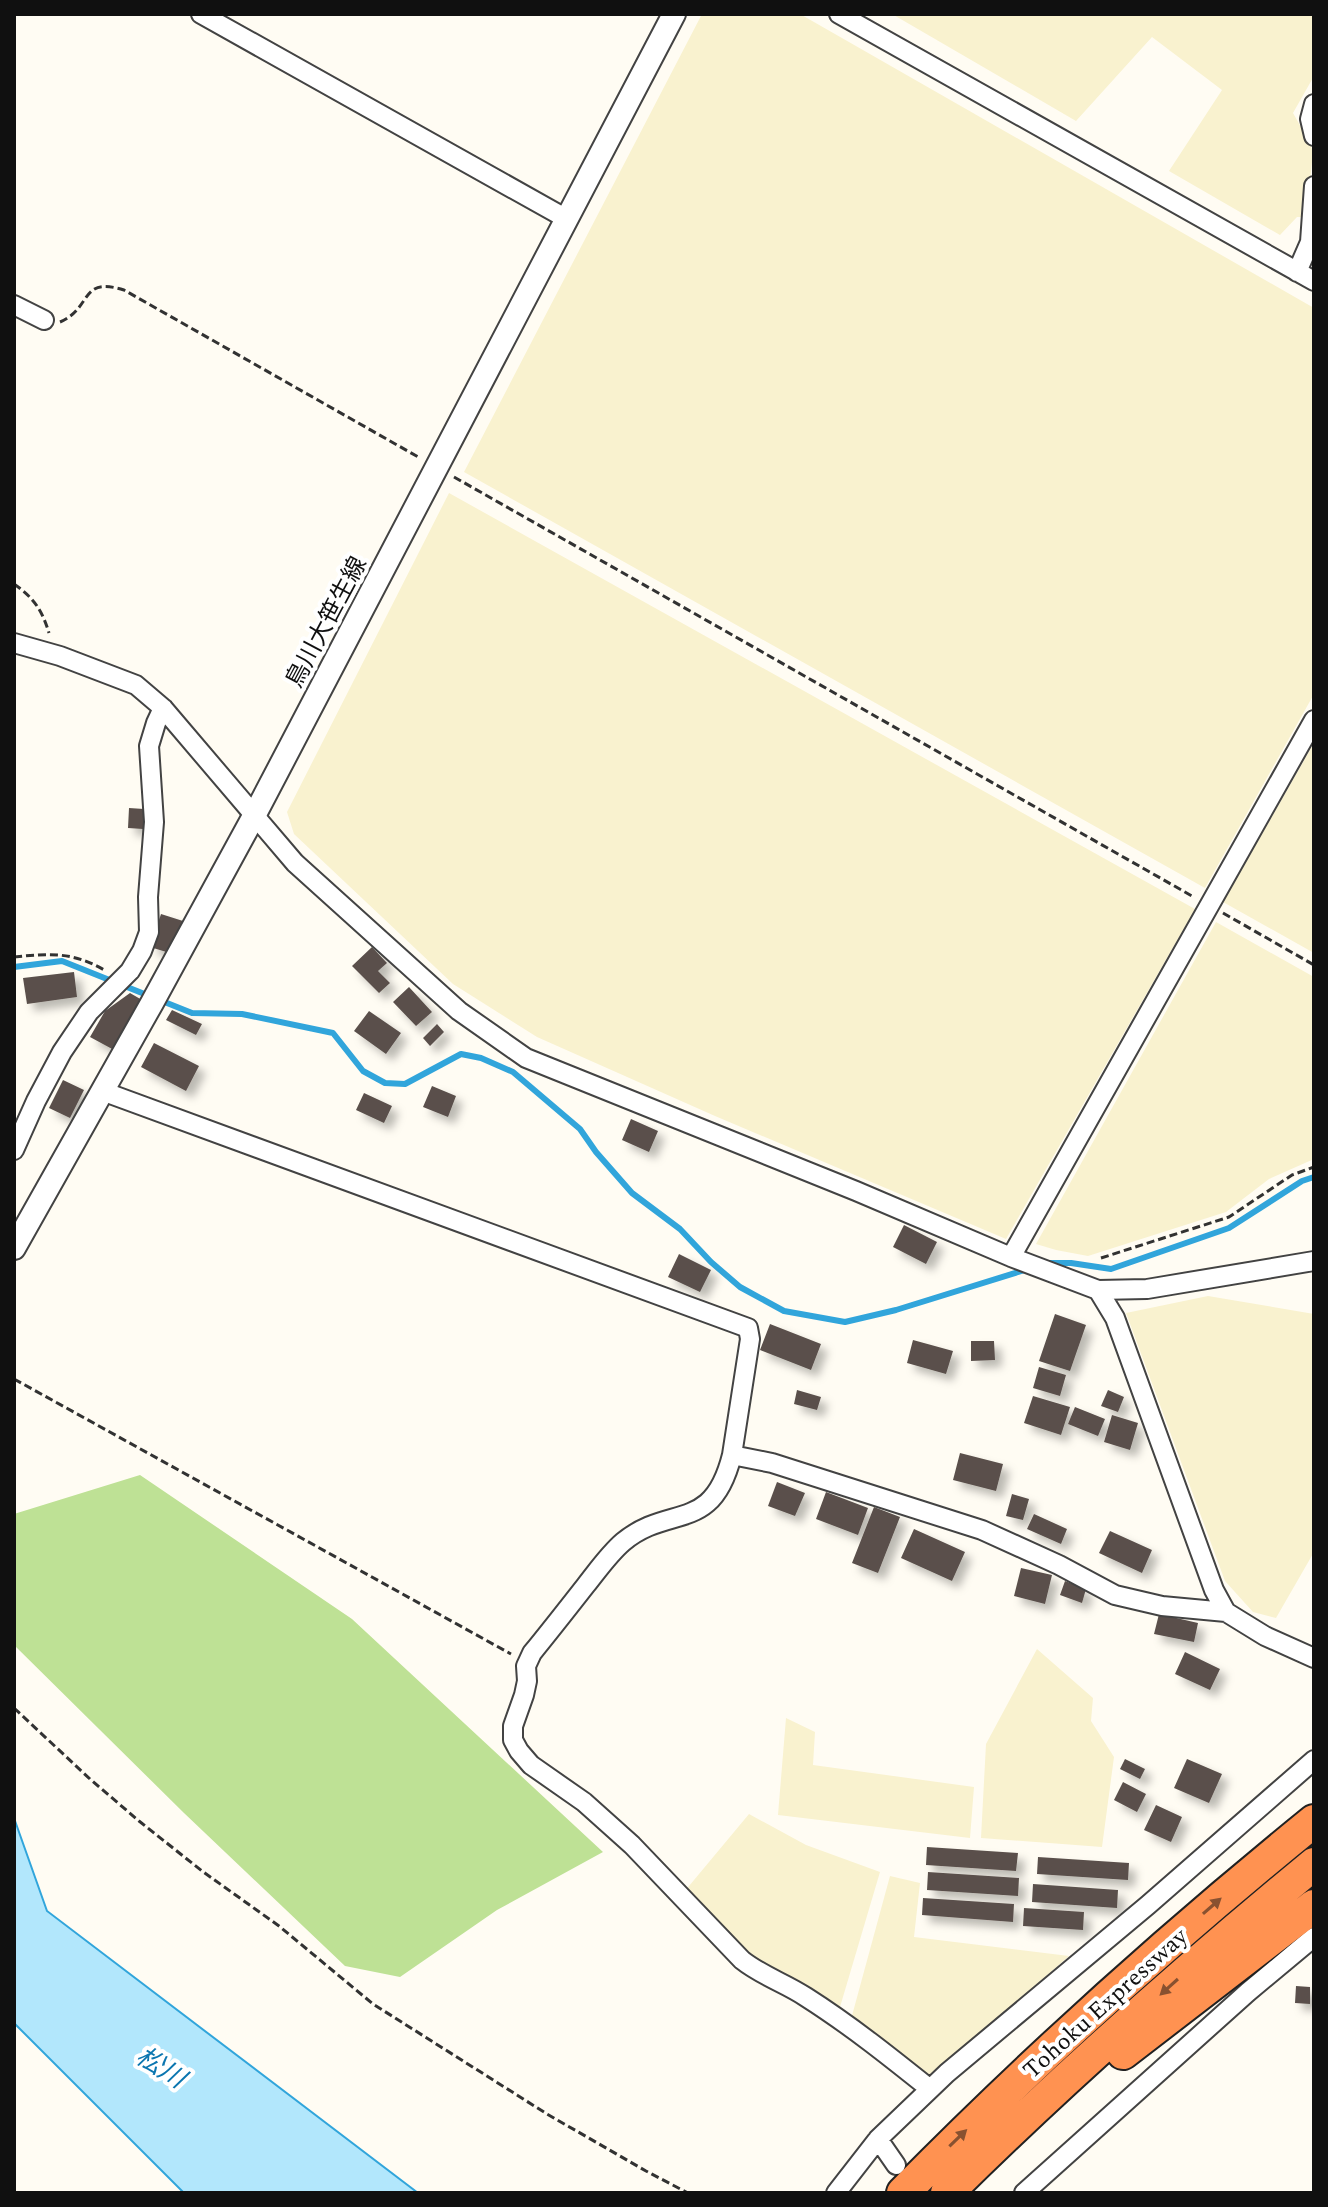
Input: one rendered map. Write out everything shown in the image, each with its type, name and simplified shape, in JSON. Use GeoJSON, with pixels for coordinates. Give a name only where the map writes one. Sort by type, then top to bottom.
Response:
{"type":"FeatureCollection","features":[{"type":"Feature","properties":{"kind":"highway","name":"Tohoku Expressway"},"geometry":{"type":"LineString","coordinates":[[900,2179],[1314,1821]]}},
{"type":"Feature","properties":{"kind":"highway","name":"Tohoku Expressway"},"geometry":{"type":"LineString","coordinates":[[956,2184],[1086,2061],[1214,1947],[1314,1864]]}},
{"type":"Feature","properties":{"kind":"highway"},"geometry":{"type":"LineString","coordinates":[[956,2184],[1314,1906]]}},
{"type":"Feature","properties":{"kind":"street"},"geometry":{"type":"LineString","coordinates":[[201,14],[567,219]]}},
{"type":"Feature","properties":{"kind":"street","name":"鳥川大笹生線"},"geometry":{"type":"LineString","coordinates":[[14,1248],[254,816],[674,14]]}},
{"type":"Feature","properties":{"kind":"street"},"geometry":{"type":"LineString","coordinates":[[839,14],[1314,281]]}},
{"type":"Feature","properties":{"kind":"street"},"geometry":{"type":"LineString","coordinates":[[1314,104],[1310,119],[1314,136]]}},
{"type":"Feature","properties":{"kind":"street"},"geometry":{"type":"LineString","coordinates":[[1297,272],[1310,242],[1314,186]]}},
{"type":"Feature","properties":{"kind":"street"},"geometry":{"type":"LineString","coordinates":[[14,305],[44,320]]}},
{"type":"Feature","properties":{"kind":"street"},"geometry":{"type":"LineString","coordinates":[[14,643],[48,652],[136,685],[163,708],[295,863],[459,1011],[526,1058],[856,1191],[1016,1260],[1098,1290],[1147,1289],[1314,1261]]}},
{"type":"Feature","properties":{"kind":"street"},"geometry":{"type":"LineString","coordinates":[[14,1150],[62,1052],[89,1012],[130,971],[149,932],[148,897],[154,822],[149,746],[163,708]]}},
{"type":"Feature","properties":{"kind":"street"},"geometry":{"type":"LineString","coordinates":[[1016,1260],[1209,905],[1314,720]]}},
{"type":"Feature","properties":{"kind":"street"},"geometry":{"type":"LineString","coordinates":[[102,1091],[748,1328],[750,1339],[732,1455],[717,1492],[705,1506],[688,1515],[637,1532],[607,1559],[532,1653],[513,1726],[513,1740],[531,1765],[584,1802],[632,1845],[742,1960],[758,1973],[803,1994],[868,2039],[930,2089]]}},
{"type":"Feature","properties":{"kind":"street"},"geometry":{"type":"LineString","coordinates":[[1098,1290],[1115,1318],[1214,1590],[1226,1612]]}},
{"type":"Feature","properties":{"kind":"street"},"geometry":{"type":"LineString","coordinates":[[732,1455],[772,1463],[982,1530],[1115,1595],[1162,1606],[1226,1612],[1265,1636],[1314,1658]]}},
{"type":"Feature","properties":{"kind":"street"},"geometry":{"type":"LineString","coordinates":[[836,2193],[878,2139],[930,2089],[1314,1760]]}},
{"type":"Feature","properties":{"kind":"street"},"geometry":{"type":"LineString","coordinates":[[1024,2193],[1248,1992],[1310,1945]]}},
{"type":"Feature","properties":{"kind":"street"},"geometry":{"type":"LineString","coordinates":[[878,2139],[900,2179]]}},
{"type":"Feature","properties":{"kind":"path"},"geometry":{"type":"LineString","coordinates":[[44,320],[55,323],[64,321],[74,314],[93,289],[101,285],[124,290],[1314,965]]}},
{"type":"Feature","properties":{"kind":"path"},"geometry":{"type":"LineString","coordinates":[[14,584],[42,610],[50,635],[48,652]]}},
{"type":"Feature","properties":{"kind":"path"},"geometry":{"type":"LineString","coordinates":[[14,957],[69,954],[122,980]]}},
{"type":"Feature","properties":{"kind":"path"},"geometry":{"type":"LineString","coordinates":[[1101,1258],[1229,1217],[1292,1175],[1314,1167]]}},
{"type":"Feature","properties":{"kind":"path"},"geometry":{"type":"LineString","coordinates":[[14,1379],[528,1663]]}},
{"type":"Feature","properties":{"kind":"path"},"geometry":{"type":"LineString","coordinates":[[14,1708],[139,1821],[279,1926],[373,2004],[547,2114],[688,2193]]}},
{"type":"Feature","properties":{"kind":"shaded area"},"geometry":{"type":"Polygon","coordinates":[[[702,14],[800,14],[1314,308],[1314,694],[1205,888],[464,472],[702,14]]]}},
{"type":"Feature","properties":{"kind":"shaded area"},"geometry":{"type":"Polygon","coordinates":[[[892,14],[1314,14],[1314,76],[1293,113],[1313,153],[1306,217],[1297,217],[1280,235],[1169,171],[1222,90],[1152,37],[1076,121],[892,14]]]}},
{"type":"Feature","properties":{"kind":"shaded area"},"geometry":{"type":"Polygon","coordinates":[[[449,493],[1195,909],[1006,1239],[537,1037],[453,984],[294,834],[287,812],[449,493]]]}},
{"type":"Feature","properties":{"kind":"shaded area"},"geometry":{"type":"Polygon","coordinates":[[[1314,743],[1314,953],[1223,902],[1314,743]]]}},
{"type":"Feature","properties":{"kind":"shaded area"},"geometry":{"type":"Polygon","coordinates":[[[1216,922],[1314,977],[1314,1159],[1269,1179],[1226,1212],[1088,1256],[1036,1244],[1216,922]]]}},
{"type":"Feature","properties":{"kind":"shaded area"},"geometry":{"type":"Polygon","coordinates":[[[1208,1296],[1314,1314],[1314,1552],[1276,1618],[1253,1612],[1225,1581],[1126,1313],[1208,1296]]]}},
{"type":"Feature","properties":{"kind":"shaded area"},"geometry":{"type":"Polygon","coordinates":[[[1037,1649],[1093,1698],[1091,1721],[1114,1757],[1102,1847],[981,1838],[986,1744],[1037,1649]]]}},
{"type":"Feature","properties":{"kind":"shaded area"},"geometry":{"type":"Polygon","coordinates":[[[786,1718],[815,1732],[813,1765],[974,1787],[970,1838],[778,1815],[786,1718]]]}},
{"type":"Feature","properties":{"kind":"shaded area"},"geometry":{"type":"Polygon","coordinates":[[[749,1814],[806,1845],[880,1872],[840,2007],[750,1954],[684,1892],[749,1814]]]}},
{"type":"Feature","properties":{"kind":"shaded area"},"geometry":{"type":"Polygon","coordinates":[[[890,1876],[920,1883],[914,1937],[1069,1956],[926,2081],[850,2023],[890,1876]]]}},
{"type":"Feature","properties":{"kind":"green space"},"geometry":{"type":"Polygon","coordinates":[[[140,1475],[352,1619],[603,1852],[497,1910],[400,1977],[345,1966],[14,1645],[14,1514],[140,1475]]]}},
{"type":"Feature","properties":{"kind":"water","name":"松川"},"geometry":{"type":"Polygon","coordinates":[[[14,1818],[47,1911],[418,2193],[184,2193],[14,2023],[14,1818]]]}},
{"type":"Feature","properties":{"kind":"building"},"geometry":{"type":"Polygon","coordinates":[[[129,808],[144,809],[143,829],[128,828],[129,808]]]}},
{"type":"Feature","properties":{"kind":"building"},"geometry":{"type":"Polygon","coordinates":[[[161,914],[183,921],[173,954],[150,947],[161,914]]]}},
{"type":"Feature","properties":{"kind":"building"},"geometry":{"type":"Polygon","coordinates":[[[372,947],[387,963],[378,971],[390,983],[379,993],[352,966],[372,947]]]}},
{"type":"Feature","properties":{"kind":"building"},"geometry":{"type":"Polygon","coordinates":[[[74,972],[77,997],[27,1004],[23,978],[74,972]]]}},
{"type":"Feature","properties":{"kind":"building"},"geometry":{"type":"Polygon","coordinates":[[[409,987],[432,1012],[416,1026],[393,1002],[409,987]]]}},
{"type":"Feature","properties":{"kind":"building"},"geometry":{"type":"Polygon","coordinates":[[[130,993],[142,1000],[114,1050],[90,1037],[105,1011],[130,993]]]}},
{"type":"Feature","properties":{"kind":"building"},"geometry":{"type":"Polygon","coordinates":[[[172,1010],[202,1024],[196,1035],[166,1020],[172,1010]]]}},
{"type":"Feature","properties":{"kind":"building"},"geometry":{"type":"Polygon","coordinates":[[[369,1011],[401,1033],[386,1054],[354,1031],[369,1011]]]}},
{"type":"Feature","properties":{"kind":"building"},"geometry":{"type":"Polygon","coordinates":[[[437,1024],[444,1032],[430,1046],[423,1038],[437,1024]]]}},
{"type":"Feature","properties":{"kind":"building"},"geometry":{"type":"Polygon","coordinates":[[[154,1043],[199,1066],[186,1091],[141,1067],[154,1043]]]}},
{"type":"Feature","properties":{"kind":"building"},"geometry":{"type":"Polygon","coordinates":[[[63,1080],[84,1090],[70,1118],[49,1108],[63,1080]]]}},
{"type":"Feature","properties":{"kind":"building"},"geometry":{"type":"Polygon","coordinates":[[[432,1086],[456,1096],[448,1117],[423,1107],[432,1086]]]}},
{"type":"Feature","properties":{"kind":"building"},"geometry":{"type":"Polygon","coordinates":[[[364,1093],[392,1106],[384,1123],[356,1110],[364,1093]]]}},
{"type":"Feature","properties":{"kind":"building"},"geometry":{"type":"Polygon","coordinates":[[[631,1119],[658,1131],[649,1152],[622,1140],[631,1119]]]}},
{"type":"Feature","properties":{"kind":"building"},"geometry":{"type":"Polygon","coordinates":[[[904,1225],[937,1242],[926,1264],[893,1247],[904,1225]]]}},
{"type":"Feature","properties":{"kind":"building"},"geometry":{"type":"Polygon","coordinates":[[[679,1254],[711,1270],[700,1292],[668,1277],[679,1254]]]}},
{"type":"Feature","properties":{"kind":"building"},"geometry":{"type":"Polygon","coordinates":[[[1055,1314],[1086,1325],[1070,1371],[1039,1361],[1055,1314]]]}},
{"type":"Feature","properties":{"kind":"building"},"geometry":{"type":"Polygon","coordinates":[[[770,1324],[821,1344],[811,1370],[760,1350],[770,1324]]]}},
{"type":"Feature","properties":{"kind":"building"},"geometry":{"type":"Polygon","coordinates":[[[913,1340],[953,1351],[946,1374],[907,1363],[913,1340]]]}},
{"type":"Feature","properties":{"kind":"building"},"geometry":{"type":"Polygon","coordinates":[[[971,1341],[994,1341],[995,1360],[971,1361],[971,1341]]]}},
{"type":"Feature","properties":{"kind":"building"},"geometry":{"type":"Polygon","coordinates":[[[1039,1367],[1066,1375],[1060,1396],[1033,1388],[1039,1367]]]}},
{"type":"Feature","properties":{"kind":"building"},"geometry":{"type":"Polygon","coordinates":[[[797,1390],[821,1397],[817,1410],[794,1404],[797,1390]]]}},
{"type":"Feature","properties":{"kind":"building"},"geometry":{"type":"Polygon","coordinates":[[[1108,1390],[1124,1397],[1118,1412],[1101,1406],[1108,1390]]]}},
{"type":"Feature","properties":{"kind":"building"},"geometry":{"type":"Polygon","coordinates":[[[1033,1396],[1070,1407],[1061,1435],[1024,1423],[1033,1396]]]}},
{"type":"Feature","properties":{"kind":"building"},"geometry":{"type":"Polygon","coordinates":[[[1075,1407],[1105,1419],[1098,1436],[1068,1424],[1075,1407]]]}},
{"type":"Feature","properties":{"kind":"building"},"geometry":{"type":"Polygon","coordinates":[[[1112,1415],[1138,1423],[1130,1450],[1104,1442],[1112,1415]]]}},
{"type":"Feature","properties":{"kind":"building"},"geometry":{"type":"Polygon","coordinates":[[[960,1453],[1003,1464],[996,1491],[953,1480],[960,1453]]]}},
{"type":"Feature","properties":{"kind":"building"},"geometry":{"type":"Polygon","coordinates":[[[777,1482],[805,1493],[795,1516],[768,1506],[777,1482]]]}},
{"type":"Feature","properties":{"kind":"building"},"geometry":{"type":"Polygon","coordinates":[[[826,1492],[868,1508],[858,1535],[816,1519],[826,1492]]]}},
{"type":"Feature","properties":{"kind":"building"},"geometry":{"type":"Polygon","coordinates":[[[1012,1494],[1029,1499],[1023,1520],[1006,1516],[1012,1494]]]}},
{"type":"Feature","properties":{"kind":"building"},"geometry":{"type":"Polygon","coordinates":[[[874,1507],[900,1517],[878,1573],[852,1563],[874,1507]]]}},
{"type":"Feature","properties":{"kind":"building"},"geometry":{"type":"Polygon","coordinates":[[[1034,1514],[1067,1529],[1061,1544],[1027,1529],[1034,1514]]]}},
{"type":"Feature","properties":{"kind":"building"},"geometry":{"type":"Polygon","coordinates":[[[914,1529],[965,1552],[952,1581],[901,1558],[914,1529]]]}},
{"type":"Feature","properties":{"kind":"building"},"geometry":{"type":"Polygon","coordinates":[[[1110,1531],[1152,1550],[1142,1573],[1099,1553],[1110,1531]]]}},
{"type":"Feature","properties":{"kind":"building"},"geometry":{"type":"Polygon","coordinates":[[[1021,1568],[1052,1575],[1045,1604],[1014,1596],[1021,1568]]]}},
{"type":"Feature","properties":{"kind":"building"},"geometry":{"type":"Polygon","coordinates":[[[1065,1581],[1086,1589],[1082,1603],[1060,1595],[1065,1581]]]}},
{"type":"Feature","properties":{"kind":"building"},"geometry":{"type":"Polygon","coordinates":[[[1159,1614],[1198,1623],[1194,1642],[1154,1634],[1159,1614]]]}},
{"type":"Feature","properties":{"kind":"building"},"geometry":{"type":"Polygon","coordinates":[[[1185,1652],[1220,1669],[1210,1690],[1175,1674],[1185,1652]]]}},
{"type":"Feature","properties":{"kind":"building"},"geometry":{"type":"Polygon","coordinates":[[[1125,1759],[1145,1769],[1140,1779],[1120,1769],[1125,1759]]]}},
{"type":"Feature","properties":{"kind":"building"},"geometry":{"type":"Polygon","coordinates":[[[1187,1759],[1222,1774],[1209,1803],[1174,1788],[1187,1759]]]}},
{"type":"Feature","properties":{"kind":"building"},"geometry":{"type":"Polygon","coordinates":[[[1123,1782],[1146,1794],[1137,1812],[1114,1800],[1123,1782]]]}},
{"type":"Feature","properties":{"kind":"building"},"geometry":{"type":"Polygon","coordinates":[[[1156,1805],[1182,1817],[1171,1842],[1144,1830],[1156,1805]]]}},
{"type":"Feature","properties":{"kind":"building"},"geometry":{"type":"Polygon","coordinates":[[[927,1847],[1018,1853],[1016,1871],[926,1865],[927,1847]]]}},
{"type":"Feature","properties":{"kind":"building"},"geometry":{"type":"Polygon","coordinates":[[[1038,1857],[1129,1863],[1128,1880],[1037,1874],[1038,1857]]]}},
{"type":"Feature","properties":{"kind":"building"},"geometry":{"type":"Polygon","coordinates":[[[928,1872],[1019,1878],[1018,1896],[927,1890],[928,1872]]]}},
{"type":"Feature","properties":{"kind":"building"},"geometry":{"type":"Polygon","coordinates":[[[1033,1884],[1118,1890],[1117,1908],[1032,1902],[1033,1884]]]}},
{"type":"Feature","properties":{"kind":"building"},"geometry":{"type":"Polygon","coordinates":[[[923,1898],[1014,1904],[1013,1922],[922,1915],[923,1898]]]}},
{"type":"Feature","properties":{"kind":"building"},"geometry":{"type":"Polygon","coordinates":[[[1024,1908],[1084,1912],[1083,1930],[1023,1926],[1024,1908]]]}},
{"type":"Feature","properties":{"kind":"building"},"geometry":{"type":"Polygon","coordinates":[[[1296,1986],[1310,1987],[1310,2004],[1295,2003],[1296,1986]]]}},
{"type":"Feature","properties":{"kind":"waterway"},"geometry":{"type":"LineString","coordinates":[[14,967],[62,961],[192,1013],[242,1014],[333,1033],[363,1071],[385,1083],[405,1084],[461,1054],[481,1058],[513,1072],[580,1129],[632,1193],[680,1229],[740,1287],[784,1311],[845,1322],[896,1310],[1028,1269]]}},
{"type":"Feature","properties":{"kind":"waterway"},"geometry":{"type":"LineString","coordinates":[[1046,1263],[1111,1269],[1229,1228],[1302,1181],[1314,1177]]}}]}
